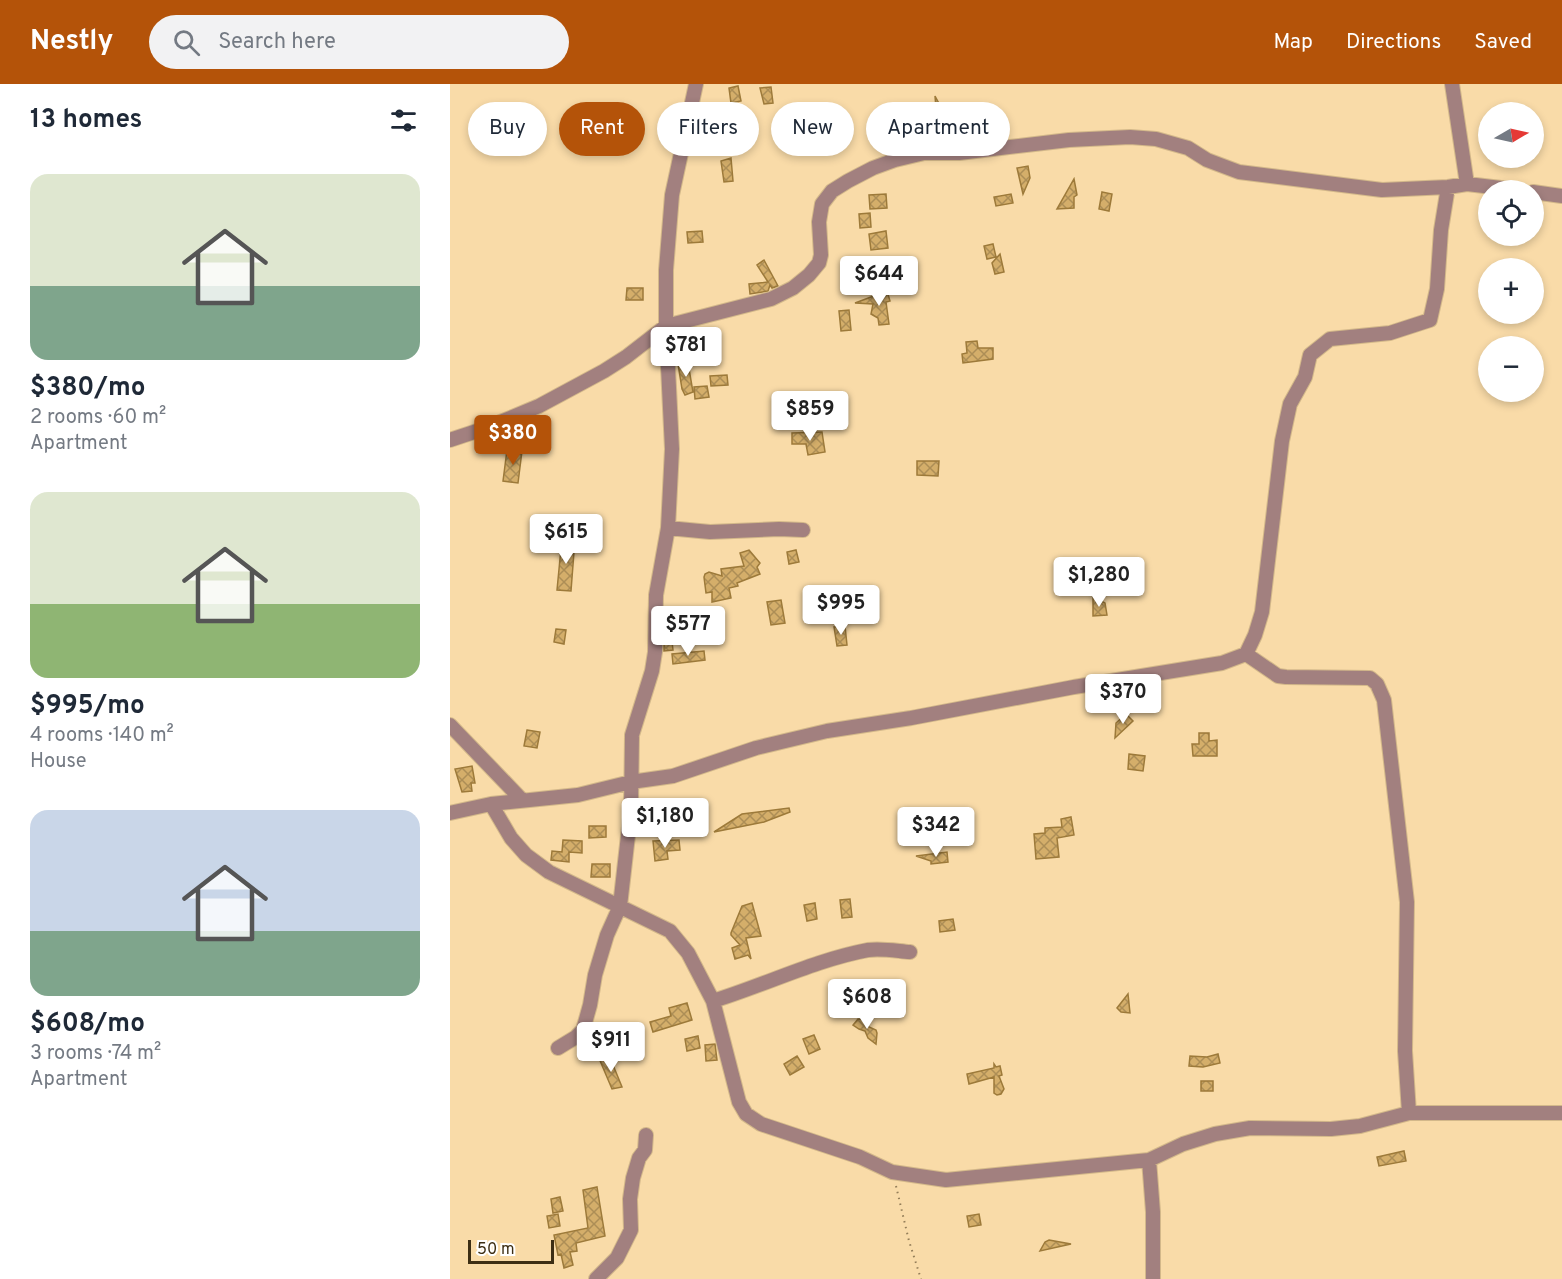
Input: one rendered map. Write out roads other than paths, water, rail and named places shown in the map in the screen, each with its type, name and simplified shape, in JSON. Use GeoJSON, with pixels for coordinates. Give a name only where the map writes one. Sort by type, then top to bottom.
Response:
{"type":"FeatureCollection","features":[{"type":"Feature","properties":{"kind":"street"},"geometry":{"type":"LineString","coordinates":[[558,1048],[583,1030],[595,975],[620,906],[630,809],[632,735],[652,671],[655,652],[656,595],[668,528],[672,449],[666,326],[666,270],[672,195],[696,84]]}},
{"type":"Feature","properties":{"kind":"street"},"geometry":{"type":"LineString","coordinates":[[1452,84],[1467,184]]}},
{"type":"Feature","properties":{"kind":"street"},"geometry":{"type":"LineString","coordinates":[[450,440],[539,406],[604,371],[666,326],[771,299],[793,288],[819,263],[821,255],[819,222],[822,204],[832,191],[873,168],[924,153],[959,153],[1069,140],[1130,137],[1156,139],[1188,148],[1207,159],[1239,172],[1382,190],[1467,184],[1478,185]]}},
{"type":"Feature","properties":{"kind":"street"},"geometry":{"type":"LineString","coordinates":[[450,813],[490,804],[578,795],[631,782],[674,776],[756,748],[827,731],[1222,663],[1246,654],[1256,635],[1262,612],[1282,441],[1290,404],[1305,376],[1310,355],[1330,339],[1390,333],[1430,320],[1437,290],[1441,230],[1448,187]]}},
{"type":"Feature","properties":{"kind":"street"},"geometry":{"type":"LineString","coordinates":[[1544,194],[1562,196]]}},
{"type":"Feature","properties":{"kind":"street"},"geometry":{"type":"LineString","coordinates":[[668,528],[710,532],[803,530]]}},
{"type":"Feature","properties":{"kind":"street"},"geometry":{"type":"LineString","coordinates":[[1246,654],[1278,676],[1370,678],[1377,684],[1384,700],[1407,902],[1405,1051],[1409,1113]]}},
{"type":"Feature","properties":{"kind":"street"},"geometry":{"type":"LineString","coordinates":[[450,725],[522,800]]}},
{"type":"Feature","properties":{"kind":"street"},"geometry":{"type":"LineString","coordinates":[[490,804],[511,838],[526,855],[549,872],[670,932],[688,953],[713,1001],[739,1102],[746,1114],[761,1124],[860,1157],[892,1172],[946,1180],[1149,1160],[1183,1144],[1215,1134],[1250,1128],[1331,1129],[1360,1126],[1409,1113],[1562,1113]]}},
{"type":"Feature","properties":{"kind":"street"},"geometry":{"type":"LineString","coordinates":[[713,1001],[754,988],[808,966],[870,950],[910,952]]}},
{"type":"Feature","properties":{"kind":"street"},"geometry":{"type":"LineString","coordinates":[[596,1279],[617,1258],[631,1230],[630,1200],[633,1178],[639,1158],[645,1150],[646,1135]]}},
{"type":"Feature","properties":{"kind":"street"},"geometry":{"type":"LineString","coordinates":[[1149,1160],[1153,1212],[1153,1279]]}}]}
